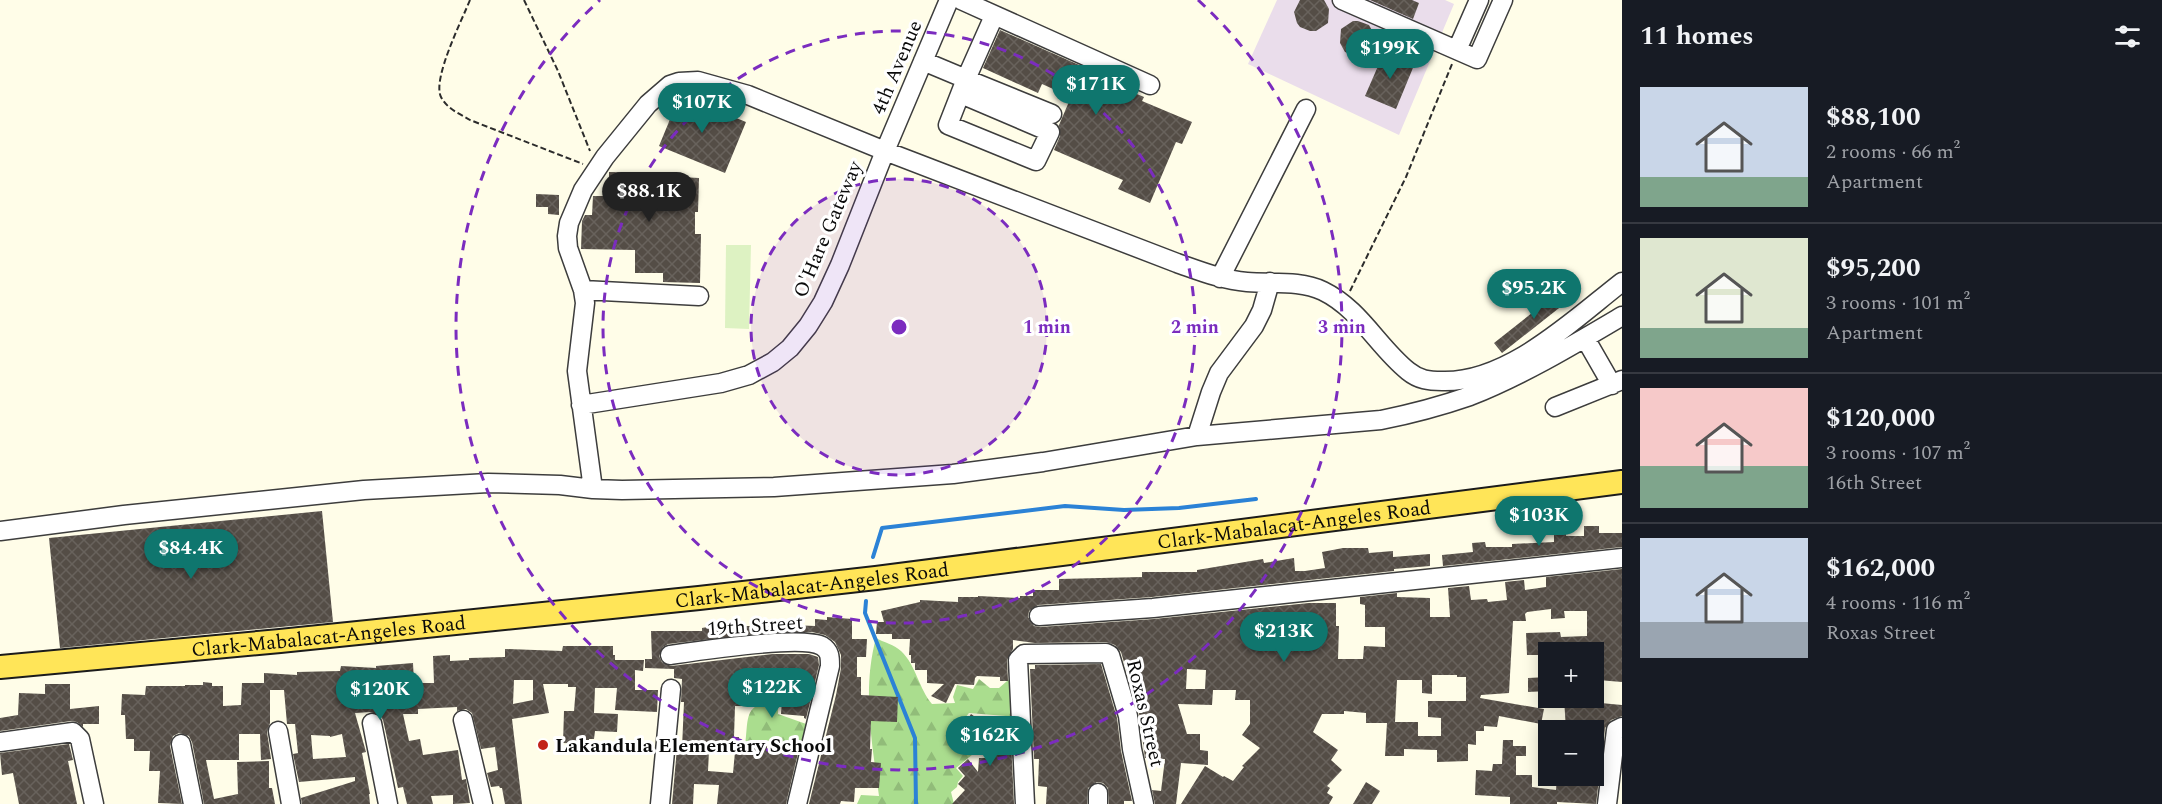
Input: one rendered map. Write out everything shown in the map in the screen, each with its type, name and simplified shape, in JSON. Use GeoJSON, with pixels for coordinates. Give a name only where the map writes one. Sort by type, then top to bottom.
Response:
{"type":"FeatureCollection","features":[{"type":"Feature","properties":{"kind":"main road","name":"Clark-Mabalacat-Angeles Road"},"geometry":{"type":"LineString","coordinates":[[0,667],[711,597],[876,578],[1622,482]]}},
{"type":"Feature","properties":{"kind":"street","name":"4th Avenue"},"geometry":{"type":"LineString","coordinates":[[885,151],[949,0]]}},
{"type":"Feature","properties":{"kind":"street"},"geometry":{"type":"LineString","coordinates":[[961,0],[1150,85]]}},
{"type":"Feature","properties":{"kind":"street"},"geometry":{"type":"LineString","coordinates":[[1342,0],[1477,59],[1499,1]]}},
{"type":"Feature","properties":{"kind":"street"},"geometry":{"type":"LineString","coordinates":[[1457,50],[1479,0]]}},
{"type":"Feature","properties":{"kind":"street"},"geometry":{"type":"LineString","coordinates":[[923,61],[964,87],[988,106],[1050,132],[1036,161],[948,125],[964,87],[994,16]]}},
{"type":"Feature","properties":{"kind":"street"},"geometry":{"type":"LineString","coordinates":[[592,489],[577,371],[577,354],[583,321],[583,290],[568,248],[567,236],[572,212],[583,190],[648,104],[670,85],[690,81],[708,82],[748,95],[885,151],[1220,278],[1308,286],[1321,290],[1360,318],[1398,362],[1416,377],[1424,380],[1447,381],[1471,378],[1509,364],[1543,343],[1622,282]]}},
{"type":"Feature","properties":{"kind":"street"},"geometry":{"type":"LineString","coordinates":[[964,87],[1052,114]]}},
{"type":"Feature","properties":{"kind":"street"},"geometry":{"type":"LineString","coordinates":[[974,135],[988,106]]}},
{"type":"Feature","properties":{"kind":"street"},"geometry":{"type":"LineString","coordinates":[[1220,278],[1306,108]]}},
{"type":"Feature","properties":{"kind":"street"},"geometry":{"type":"LineString","coordinates":[[1006,148],[1018,118]]}},
{"type":"Feature","properties":{"kind":"street","name":"O'Hare Gateway"},"geometry":{"type":"LineString","coordinates":[[581,405],[721,383],[749,375],[773,362],[790,348],[808,326],[823,302],[885,151]]}},
{"type":"Feature","properties":{"kind":"street"},"geometry":{"type":"LineString","coordinates":[[1197,436],[1210,392],[1219,373],[1254,326],[1262,310],[1270,282]]}},
{"type":"Feature","properties":{"kind":"street"},"geometry":{"type":"LineString","coordinates":[[583,290],[699,296]]}},
{"type":"Feature","properties":{"kind":"street"},"geometry":{"type":"LineString","coordinates":[[0,531],[124,515],[364,490],[488,483],[560,485],[592,489],[774,487],[953,474],[1043,462],[1197,436],[1381,420],[1470,396],[1506,380],[1622,316]]}},
{"type":"Feature","properties":{"kind":"street"},"geometry":{"type":"LineString","coordinates":[[1555,407],[1617,382],[1585,338]]}},
{"type":"Feature","properties":{"kind":"street"},"geometry":{"type":"LineString","coordinates":[[1424,380],[1430,408]]}},
{"type":"Feature","properties":{"kind":"street"},"geometry":{"type":"LineString","coordinates":[[1039,616],[1153,608],[1622,558]]}},
{"type":"Feature","properties":{"kind":"street","name":"19th Street"},"geometry":{"type":"LineString","coordinates":[[670,655],[778,643],[816,644],[824,647],[830,654],[830,666],[797,804]]}},
{"type":"Feature","properties":{"kind":"street","name":"Roxas Street"},"geometry":{"type":"LineString","coordinates":[[1025,804],[1018,660],[1024,654],[1106,653],[1110,656],[1128,716],[1132,749],[1144,804]]}},
{"type":"Feature","properties":{"kind":"street"},"geometry":{"type":"LineString","coordinates":[[660,804],[671,689]]}},
{"type":"Feature","properties":{"kind":"street"},"geometry":{"type":"LineString","coordinates":[[463,720],[483,804]]}},
{"type":"Feature","properties":{"kind":"street"},"geometry":{"type":"LineString","coordinates":[[372,723],[388,804]]}},
{"type":"Feature","properties":{"kind":"street"},"geometry":{"type":"LineString","coordinates":[[1607,804],[1616,730],[1622,727]]}},
{"type":"Feature","properties":{"kind":"street"},"geometry":{"type":"LineString","coordinates":[[278,731],[291,804]]}},
{"type":"Feature","properties":{"kind":"street"},"geometry":{"type":"LineString","coordinates":[[0,742],[73,732],[80,740],[94,804]]}},
{"type":"Feature","properties":{"kind":"street"},"geometry":{"type":"LineString","coordinates":[[181,744],[193,804]]}},
{"type":"Feature","properties":{"kind":"path"},"geometry":{"type":"LineString","coordinates":[[470,0],[439,77],[440,96],[444,102],[470,120],[576,160],[596,171]]}},
{"type":"Feature","properties":{"kind":"path"},"geometry":{"type":"LineString","coordinates":[[524,0],[582,128],[596,171]]}},
{"type":"Feature","properties":{"kind":"path"},"geometry":{"type":"LineString","coordinates":[[1343,304],[1406,177],[1457,50]]}},
{"type":"Feature","properties":{"kind":"shaded area"},"geometry":{"type":"Polygon","coordinates":[[[1277,0],[1445,0],[1454,4],[1399,135],[1248,64],[1277,0]]]}},
{"type":"Feature","properties":{"kind":"green space"},"geometry":{"type":"Polygon","coordinates":[[[726,245],[751,245],[749,329],[725,328],[726,245]]]}},
{"type":"Feature","properties":{"kind":"green space"},"geometry":{"type":"Polygon","coordinates":[[[876,638],[901,651],[932,704],[955,703],[953,697],[957,685],[973,689],[979,679],[990,688],[999,688],[1014,675],[1018,717],[969,713],[961,723],[978,750],[956,768],[963,776],[951,792],[954,804],[857,804],[861,795],[879,796],[871,736],[869,697],[876,638]]]}},
{"type":"Feature","properties":{"kind":"green space"},"geometry":{"type":"Polygon","coordinates":[[[787,698],[786,702],[778,708],[778,714],[809,725],[807,753],[764,740],[745,747],[750,713],[759,704],[787,698]]]}},
{"type":"Feature","properties":{"kind":"building"},"geometry":{"type":"Polygon","coordinates":[[[1300,0],[1324,0],[1329,9],[1328,23],[1316,31],[1300,27],[1294,12],[1300,0]]]}},
{"type":"Feature","properties":{"kind":"building"},"geometry":{"type":"Polygon","coordinates":[[[1370,0],[1412,0],[1419,3],[1413,19],[1370,0]]]}},
{"type":"Feature","properties":{"kind":"building"},"geometry":{"type":"Polygon","coordinates":[[[1353,21],[1369,25],[1374,34],[1373,51],[1361,56],[1345,52],[1340,43],[1341,29],[1353,21]]]}},
{"type":"Feature","properties":{"kind":"building"},"geometry":{"type":"Polygon","coordinates":[[[1000,30],[1115,81],[1113,84],[1144,97],[1142,101],[1192,122],[1182,144],[1176,142],[1150,203],[1118,189],[1123,180],[1054,150],[1060,136],[1059,125],[1071,97],[1042,84],[1038,93],[983,68],[1000,30]]]}},
{"type":"Feature","properties":{"kind":"building"},"geometry":{"type":"Polygon","coordinates":[[[1385,50],[1415,63],[1396,109],[1365,96],[1385,50]]]}},
{"type":"Feature","properties":{"kind":"building"},"geometry":{"type":"Polygon","coordinates":[[[680,95],[746,122],[725,173],[659,146],[680,95]]]}},
{"type":"Feature","properties":{"kind":"building"},"geometry":{"type":"Polygon","coordinates":[[[609,172],[680,173],[680,177],[699,178],[695,234],[701,234],[700,283],[663,282],[663,273],[635,273],[635,250],[581,249],[582,221],[585,215],[592,215],[593,196],[609,196],[609,172]]]}},
{"type":"Feature","properties":{"kind":"building"},"geometry":{"type":"Polygon","coordinates":[[[536,194],[559,195],[559,215],[548,214],[548,207],[536,207],[536,194]]]}},
{"type":"Feature","properties":{"kind":"building"},"geometry":{"type":"Polygon","coordinates":[[[1565,287],[1573,297],[1502,353],[1494,343],[1565,287]]]}},
{"type":"Feature","properties":{"kind":"building"},"geometry":{"type":"Polygon","coordinates":[[[322,511],[333,622],[60,648],[49,538],[322,511]]]}},
{"type":"Feature","properties":{"kind":"building"},"geometry":{"type":"Polygon","coordinates":[[[1584,526],[1599,526],[1599,533],[1622,533],[1622,547],[1443,566],[1442,555],[1473,552],[1472,543],[1485,542],[1486,547],[1512,547],[1512,544],[1554,542],[1554,530],[1566,530],[1566,536],[1584,536],[1584,526]]]}},
{"type":"Feature","properties":{"kind":"building"},"geometry":{"type":"Polygon","coordinates":[[[1343,548],[1368,548],[1369,553],[1393,551],[1393,557],[1430,554],[1430,566],[1152,597],[1038,605],[1029,611],[1028,617],[1034,626],[1040,627],[1154,619],[1309,603],[1336,603],[1336,626],[1339,626],[1338,659],[1363,659],[1364,646],[1385,647],[1385,627],[1365,627],[1365,605],[1360,604],[1360,597],[1397,593],[1397,597],[1430,598],[1430,617],[1450,617],[1448,588],[1469,586],[1471,600],[1487,599],[1488,602],[1507,600],[1505,582],[1524,580],[1525,590],[1546,587],[1546,577],[1622,569],[1622,682],[1604,680],[1604,642],[1538,642],[1538,655],[1527,655],[1526,633],[1560,632],[1561,637],[1587,636],[1587,611],[1564,611],[1565,618],[1551,619],[1551,609],[1527,612],[1526,621],[1513,621],[1509,693],[1481,695],[1480,698],[1544,709],[1542,720],[1538,720],[1538,723],[1499,716],[1497,727],[1484,726],[1484,731],[1476,731],[1476,745],[1468,744],[1468,761],[1437,762],[1437,750],[1404,749],[1404,756],[1385,756],[1387,723],[1366,723],[1366,713],[1344,711],[1344,714],[1322,714],[1313,732],[1338,750],[1331,760],[1342,770],[1327,786],[1330,788],[1327,793],[1333,797],[1329,804],[1181,804],[1205,766],[1233,781],[1244,767],[1242,766],[1260,748],[1242,735],[1250,724],[1250,700],[1235,700],[1236,690],[1213,690],[1212,705],[1178,704],[1187,734],[1200,734],[1200,750],[1208,751],[1208,765],[1181,763],[1176,804],[1155,804],[1152,790],[1161,791],[1165,759],[1145,758],[1139,713],[1121,652],[1115,645],[1106,642],[1035,643],[1013,640],[1013,649],[1007,660],[1008,681],[1000,681],[1000,677],[977,676],[974,685],[955,684],[946,703],[931,696],[944,684],[927,683],[927,670],[915,670],[915,663],[911,663],[910,639],[892,639],[892,634],[876,634],[877,622],[884,622],[881,611],[920,602],[920,600],[958,602],[958,597],[1020,598],[1020,596],[1033,596],[1033,590],[1059,590],[1059,579],[1142,577],[1142,572],[1197,572],[1197,570],[1263,559],[1264,563],[1294,558],[1295,571],[1325,568],[1322,552],[1343,548]],[[1187,669],[1186,689],[1205,689],[1206,670],[1187,669]],[[1432,675],[1432,694],[1422,693],[1422,680],[1397,680],[1395,722],[1418,722],[1418,736],[1441,736],[1441,718],[1428,717],[1428,701],[1466,701],[1466,677],[1457,677],[1457,675],[1432,675]]]}},
{"type":"Feature","properties":{"kind":"building"},"geometry":{"type":"Polygon","coordinates":[[[827,617],[852,619],[852,639],[867,639],[866,657],[857,657],[857,677],[861,677],[861,695],[898,697],[897,722],[871,721],[871,762],[881,763],[879,788],[855,788],[854,802],[809,804],[836,695],[841,655],[835,642],[825,635],[812,632],[771,632],[668,644],[663,647],[659,656],[662,662],[671,666],[773,654],[809,654],[818,657],[819,665],[806,719],[804,716],[781,714],[782,699],[748,696],[747,706],[735,706],[734,737],[739,737],[739,745],[767,746],[767,751],[798,753],[786,804],[717,804],[719,785],[694,784],[693,804],[672,804],[677,748],[682,748],[684,702],[681,702],[682,679],[674,678],[674,669],[645,668],[645,659],[652,659],[651,631],[702,631],[702,628],[712,626],[712,629],[733,626],[768,626],[768,624],[815,626],[815,619],[827,620],[827,617]],[[709,751],[708,771],[733,773],[735,752],[709,751]]]}},
{"type":"Feature","properties":{"kind":"building"},"geometry":{"type":"Polygon","coordinates":[[[563,646],[613,646],[615,660],[644,660],[643,671],[635,670],[635,690],[658,690],[657,712],[615,710],[617,688],[595,688],[594,713],[618,714],[617,732],[595,731],[594,739],[589,739],[589,744],[563,743],[564,711],[574,711],[576,687],[568,687],[568,684],[543,684],[549,713],[512,719],[522,804],[505,804],[502,788],[491,787],[487,773],[498,770],[495,747],[481,749],[472,713],[466,709],[457,711],[457,707],[418,709],[418,714],[403,714],[409,741],[420,739],[423,755],[458,750],[462,780],[466,779],[470,803],[453,804],[453,795],[431,796],[433,804],[407,804],[403,787],[398,788],[383,720],[380,715],[370,712],[355,713],[366,752],[362,753],[370,804],[302,804],[301,798],[355,781],[355,777],[299,782],[293,754],[298,753],[295,724],[287,724],[284,690],[270,690],[270,723],[267,732],[271,759],[261,760],[260,734],[239,734],[239,760],[206,760],[214,799],[238,794],[237,762],[269,761],[269,788],[272,788],[275,804],[204,804],[192,742],[189,736],[179,733],[173,736],[170,746],[182,804],[158,803],[160,771],[149,771],[150,751],[134,751],[134,739],[126,739],[125,715],[121,715],[122,694],[145,695],[146,686],[212,683],[212,686],[223,686],[223,706],[241,705],[242,683],[264,683],[264,673],[297,675],[297,672],[340,671],[341,666],[376,668],[376,666],[413,663],[414,683],[434,683],[433,656],[450,655],[450,661],[505,657],[505,649],[562,651],[563,646]],[[514,680],[513,704],[533,700],[533,680],[514,680]],[[342,734],[330,737],[311,735],[313,759],[346,757],[342,734]]]}},
{"type":"Feature","properties":{"kind":"building"},"geometry":{"type":"Polygon","coordinates":[[[1101,664],[1117,718],[1121,751],[1132,801],[1124,801],[1124,804],[1109,804],[1108,788],[1103,783],[1097,782],[1088,788],[1087,804],[1046,804],[1047,787],[1038,786],[1039,759],[1034,759],[1030,669],[1035,669],[1035,665],[1101,664]]]}},
{"type":"Feature","properties":{"kind":"building"},"geometry":{"type":"Polygon","coordinates":[[[1528,678],[1538,678],[1538,692],[1528,692],[1528,678]]]}},
{"type":"Feature","properties":{"kind":"building"},"geometry":{"type":"Polygon","coordinates":[[[45,684],[70,684],[70,709],[99,706],[99,724],[83,724],[83,727],[71,721],[0,731],[0,718],[18,715],[19,693],[45,694],[45,684]]]}},
{"type":"Feature","properties":{"kind":"building"},"geometry":{"type":"Polygon","coordinates":[[[1604,703],[1622,705],[1622,716],[1611,720],[1605,728],[1604,736],[1604,720],[1565,720],[1565,708],[1604,708],[1604,703]]]}},
{"type":"Feature","properties":{"kind":"building"},"geometry":{"type":"Polygon","coordinates":[[[971,714],[978,719],[1010,719],[1014,804],[952,804],[965,790],[958,784],[965,776],[958,768],[968,759],[978,772],[979,758],[989,758],[989,737],[979,737],[979,731],[966,722],[971,714]]]}},
{"type":"Feature","properties":{"kind":"building"},"geometry":{"type":"Polygon","coordinates":[[[1503,740],[1513,740],[1513,746],[1526,746],[1526,756],[1516,756],[1516,775],[1532,775],[1532,787],[1556,790],[1556,786],[1598,786],[1596,804],[1557,802],[1557,804],[1510,804],[1510,797],[1475,795],[1476,770],[1492,771],[1493,764],[1502,764],[1503,740]]]}},
{"type":"Feature","properties":{"kind":"building"},"geometry":{"type":"Polygon","coordinates":[[[69,744],[73,760],[68,761],[77,804],[19,804],[13,773],[2,775],[0,753],[69,744]]]}},
{"type":"Feature","properties":{"kind":"building"},"geometry":{"type":"Polygon","coordinates":[[[1366,782],[1380,791],[1372,804],[1353,804],[1366,782]]]}},
{"type":"Feature","properties":{"kind":"waterway"},"geometry":{"type":"LineString","coordinates":[[873,557],[882,528],[1065,506],[1124,510],[1179,508],[1256,499]]}},
{"type":"Feature","properties":{"kind":"waterway"},"geometry":{"type":"LineString","coordinates":[[866,601],[865,613],[915,738],[916,804]]}},
{"type":"Feature","properties":{"kind":"place","name":"Lakandula Elementary School"},"geometry":{"type":"Point","coordinates":[543,745]}}]}
